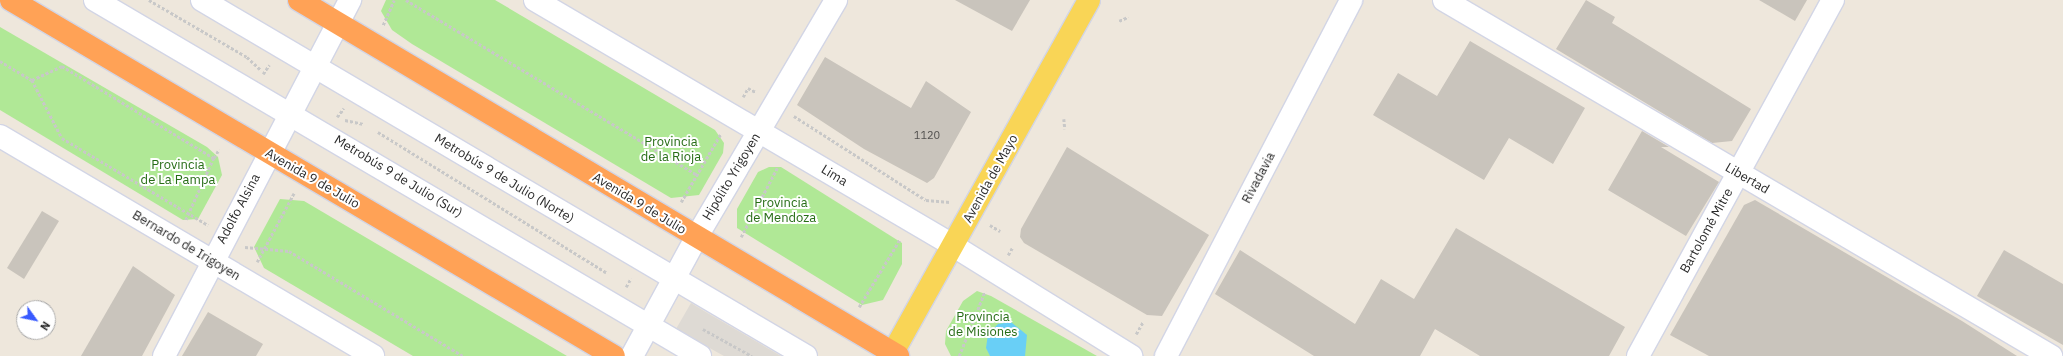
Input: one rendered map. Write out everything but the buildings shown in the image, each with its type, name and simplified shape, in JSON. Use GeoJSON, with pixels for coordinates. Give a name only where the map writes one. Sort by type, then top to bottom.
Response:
{"type":"FeatureCollection","features":[{"type":"Feature","properties":{"kind":"highway","name":"Avenida 9 de Julio"},"geometry":{"type":"LineString","coordinates":[[11,0],[614,356]]}},
{"type":"Feature","properties":{"kind":"highway","name":"Avenida 9 de Julio"},"geometry":{"type":"LineString","coordinates":[[300,0],[894,355]]}},
{"type":"Feature","properties":{"kind":"main road","name":"Avenida de Mayo"},"geometry":{"type":"LineString","coordinates":[[894,355],[952,245],[975,210],[1089,0]]}},
{"type":"Feature","properties":{"kind":"street","name":"Metrobús 9 de Julio (Sur)"},"geometry":{"type":"LineString","coordinates":[[95,0],[290,112],[647,326],[700,356]]}},
{"type":"Feature","properties":{"kind":"street","name":"Metrobús 9 de Julio (Norte)"},"geometry":{"type":"LineString","coordinates":[[202,0],[316,66],[641,261],[806,356]]}},
{"type":"Feature","properties":{"kind":"street","name":"Adolfo Alsina"},"geometry":{"type":"LineString","coordinates":[[164,356],[211,261],[350,0]]}},
{"type":"Feature","properties":{"kind":"street","name":"Lima"},"geometry":{"type":"LineString","coordinates":[[535,0],[952,245],[1131,356]]}},
{"type":"Feature","properties":{"kind":"street","name":"Hipólito Yrigoyen"},"geometry":{"type":"LineString","coordinates":[[632,356],[696,238],[760,132],[836,0]]}},
{"type":"Feature","properties":{"kind":"street","name":"Rivadavia"},"geometry":{"type":"LineString","coordinates":[[1166,356],[1351,0]]}},
{"type":"Feature","properties":{"kind":"street","name":"Libertad"},"geometry":{"type":"LineString","coordinates":[[1444,0],[2051,356]]}},
{"type":"Feature","properties":{"kind":"street","name":"Bartolomé Mitre"},"geometry":{"type":"LineString","coordinates":[[1638,356],[1833,0]]}},
{"type":"Feature","properties":{"kind":"street","name":"Bernardo de Irigoyen"},"geometry":{"type":"LineString","coordinates":[[0,136],[373,356]]}},
{"type":"Feature","properties":{"kind":"path"},"geometry":{"type":"LineString","coordinates":[[149,0],[247,57],[270,76]]}},
{"type":"Feature","properties":{"kind":"path"},"geometry":{"type":"LineString","coordinates":[[406,0],[697,175]]}},
{"type":"Feature","properties":{"kind":"path"},"geometry":{"type":"LineString","coordinates":[[1119,21],[1128,17]]}},
{"type":"Feature","properties":{"kind":"path"},"geometry":{"type":"LineString","coordinates":[[0,61],[32,80],[62,138],[191,212],[249,250],[289,251],[463,356]]}},
{"type":"Feature","properties":{"kind":"path"},"geometry":{"type":"LineString","coordinates":[[32,80],[62,66],[214,158],[191,212],[175,239]]}},
{"type":"Feature","properties":{"kind":"path"},"geometry":{"type":"LineString","coordinates":[[668,221],[748,88],[776,104],[926,200],[975,210],[1000,231]]}},
{"type":"Feature","properties":{"kind":"path"},"geometry":{"type":"LineString","coordinates":[[330,114],[363,123],[608,274]]}},
{"type":"Feature","properties":{"kind":"path"},"geometry":{"type":"LineString","coordinates":[[1064,119],[1065,129]]}},
{"type":"Feature","properties":{"kind":"path"},"geometry":{"type":"LineString","coordinates":[[843,325],[861,305],[910,221]]}},
{"type":"Feature","properties":{"kind":"path"},"geometry":{"type":"LineString","coordinates":[[959,356],[979,300],[1012,248]]}},
{"type":"Feature","properties":{"kind":"path"},"geometry":{"type":"LineString","coordinates":[[615,306],[641,261]]}},
{"type":"Feature","properties":{"kind":"path"},"geometry":{"type":"LineString","coordinates":[[620,282],[658,306]]}},
{"type":"Feature","properties":{"kind":"path"},"geometry":{"type":"LineString","coordinates":[[695,325],[752,356]]}},
{"type":"Feature","properties":{"kind":"green space","name":"Provincia de la Rioja"},"geometry":{"type":"Polygon","coordinates":[[[386,0],[495,0],[715,130],[724,143],[723,153],[699,195],[671,198],[412,44],[392,30],[381,11],[386,0]]]}},
{"type":"Feature","properties":{"kind":"green space","name":"Provincia de La Pampa"},"geometry":{"type":"Polygon","coordinates":[[[0,27],[207,147],[218,157],[222,175],[198,219],[183,220],[0,110],[0,27]]]}},
{"type":"Feature","properties":{"kind":"green space","name":"Provincia de Mendoza"},"geometry":{"type":"Polygon","coordinates":[[[769,167],[781,167],[902,243],[902,264],[883,300],[862,305],[737,228],[737,209],[758,172],[769,167]]]}},
{"type":"Feature","properties":{"kind":"green space"},"geometry":{"type":"Polygon","coordinates":[[[280,199],[304,201],[567,356],[413,356],[264,268],[254,247],[280,199]]]}},
{"type":"Feature","properties":{"kind":"green space","name":"Provincia de Misiones"},"geometry":{"type":"Polygon","coordinates":[[[977,291],[991,296],[1097,356],[951,356],[945,344],[946,331],[963,301],[977,291]]]}},
{"type":"Feature","properties":{"kind":"shaded area"},"geometry":{"type":"Polygon","coordinates":[[[691,303],[781,356],[724,356],[676,329],[691,303]]]}},
{"type":"Feature","properties":{"kind":"water"},"geometry":{"type":"Polygon","coordinates":[[[1011,322],[1027,335],[1025,356],[990,356],[986,348],[988,334],[998,324],[1011,322]]]}}]}
